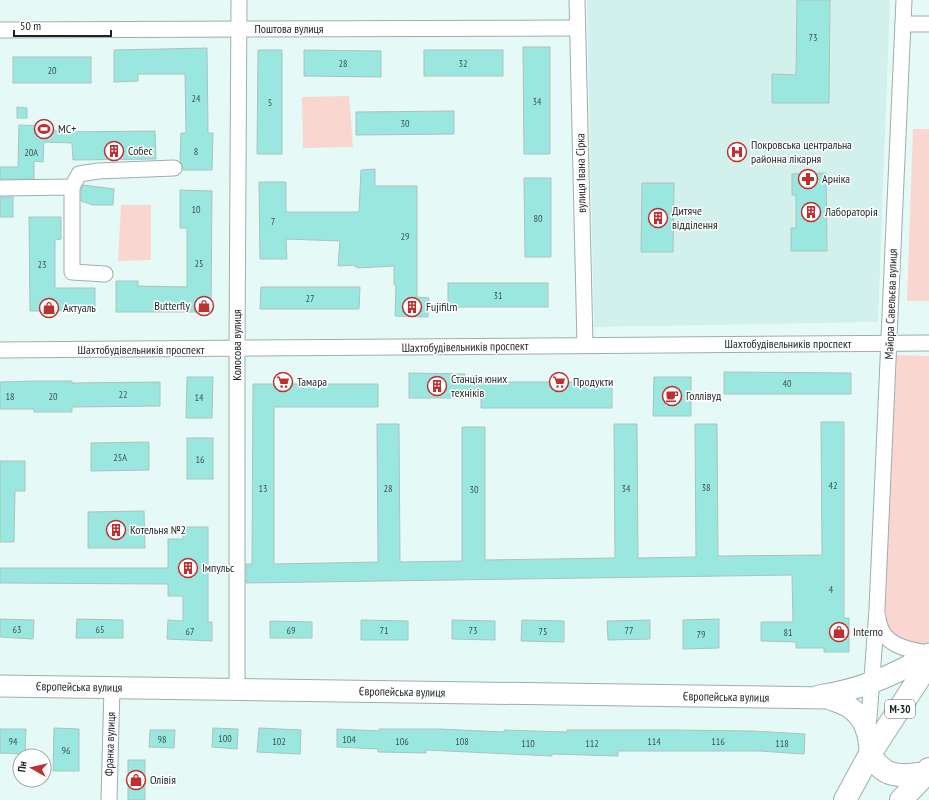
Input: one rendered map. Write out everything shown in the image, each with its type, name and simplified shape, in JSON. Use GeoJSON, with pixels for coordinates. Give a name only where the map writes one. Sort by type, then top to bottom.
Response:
{"type":"FeatureCollection","features":[{"type":"Feature","properties":{"kind":"highway","name":"М-30"},"geometry":{"type":"LineString","coordinates":[[845,800],[870,754],[929,663]]}},
{"type":"Feature","properties":{"kind":"highway"},"geometry":{"type":"LineString","coordinates":[[870,754],[882,769],[891,774],[900,776],[928,772]]}},
{"type":"Feature","properties":{"kind":"highway"},"geometry":{"type":"LineString","coordinates":[[901,800],[928,772]]}},
{"type":"Feature","properties":{"kind":"street","name":"Колосова вулиця"},"geometry":{"type":"LineString","coordinates":[[237,689],[237,350],[240,0]]}},
{"type":"Feature","properties":{"kind":"street","name":"вулиця Івана Сірка"},"geometry":{"type":"LineString","coordinates":[[576,0],[585,345]]}},
{"type":"Feature","properties":{"kind":"street","name":"Майора Савельєва вулиця"},"geometry":{"type":"LineString","coordinates":[[867,729],[877,609],[904,0]]}},
{"type":"Feature","properties":{"kind":"street"},"geometry":{"type":"LineString","coordinates":[[903,24],[929,24]]}},
{"type":"Feature","properties":{"kind":"street","name":"Поштова вулиця"},"geometry":{"type":"LineString","coordinates":[[0,30],[577,28]]}},
{"type":"Feature","properties":{"kind":"street"},"geometry":{"type":"LineString","coordinates":[[105,274],[72,272],[72,187],[79,174],[98,170],[174,168]]}},
{"type":"Feature","properties":{"kind":"street"},"geometry":{"type":"LineString","coordinates":[[0,188],[72,187]]}},
{"type":"Feature","properties":{"kind":"street","name":"Шахтобудівельників проспект"},"geometry":{"type":"LineString","coordinates":[[0,350],[237,350],[585,345],[929,343]]}},
{"type":"Feature","properties":{"kind":"street","name":"Майора Савельєва вулиця"},"geometry":{"type":"LineString","coordinates":[[877,609],[878,620],[883,631],[890,640],[899,647],[929,654]]}},
{"type":"Feature","properties":{"kind":"street","name":"Європейська вулиця"},"geometry":{"type":"LineString","coordinates":[[805,699],[836,693],[871,682],[895,673],[929,654]]}},
{"type":"Feature","properties":{"kind":"street","name":"Європейська вулиця"},"geometry":{"type":"LineString","coordinates":[[0,686],[805,699],[828,698],[849,707],[860,718],[867,729],[870,741],[870,754]]}},
{"type":"Feature","properties":{"kind":"street","name":"Франка вулиця"},"geometry":{"type":"LineString","coordinates":[[109,800],[112,688]]}},
{"type":"Feature","properties":{"kind":"shaded area","name":"Покровська центральна районна лікарня"},"geometry":{"type":"Polygon","coordinates":[[[587,0],[890,0],[878,322],[594,327],[587,0]]]}},
{"type":"Feature","properties":{"kind":"shaded area"},"geometry":{"type":"Polygon","coordinates":[[[349,96],[353,147],[303,148],[302,97],[349,96]]]}},
{"type":"Feature","properties":{"kind":"shaded area"},"geometry":{"type":"Polygon","coordinates":[[[913,129],[929,129],[929,301],[907,301],[913,129]]]}},
{"type":"Feature","properties":{"kind":"shaded area"},"geometry":{"type":"Polygon","coordinates":[[[121,205],[151,205],[151,260],[118,261],[121,205]]]}},
{"type":"Feature","properties":{"kind":"shaded area"},"geometry":{"type":"Polygon","coordinates":[[[889,355],[929,356],[929,642],[920,647],[914,648],[907,647],[896,638],[879,603],[889,355]]]}},
{"type":"Feature","properties":{"kind":"building"},"geometry":{"type":"Polygon","coordinates":[[[797,0],[830,0],[829,103],[772,103],[772,74],[796,75],[797,0]]]}},
{"type":"Feature","properties":{"kind":"building"},"geometry":{"type":"Polygon","coordinates":[[[523,47],[550,47],[550,154],[524,154],[523,47]]]}},
{"type":"Feature","properties":{"kind":"building"},"geometry":{"type":"Polygon","coordinates":[[[207,48],[208,133],[213,133],[212,170],[183,170],[180,162],[181,133],[186,133],[185,74],[138,74],[138,81],[114,82],[114,50],[207,48]]]}},
{"type":"Feature","properties":{"kind":"building"},"geometry":{"type":"Polygon","coordinates":[[[258,50],[282,50],[282,154],[257,154],[258,50]]]}},
{"type":"Feature","properties":{"kind":"building"},"geometry":{"type":"Polygon","coordinates":[[[304,50],[381,51],[381,77],[304,76],[304,50]]]}},
{"type":"Feature","properties":{"kind":"building"},"geometry":{"type":"Polygon","coordinates":[[[424,50],[503,50],[503,76],[424,76],[424,50]]]}},
{"type":"Feature","properties":{"kind":"building"},"geometry":{"type":"Polygon","coordinates":[[[13,57],[91,57],[91,83],[13,83],[13,57]]]}},
{"type":"Feature","properties":{"kind":"building"},"geometry":{"type":"Polygon","coordinates":[[[17,107],[27,108],[27,118],[17,118],[17,107]]]}},
{"type":"Feature","properties":{"kind":"building"},"geometry":{"type":"Polygon","coordinates":[[[454,111],[454,134],[356,135],[356,112],[454,111]]]}},
{"type":"Feature","properties":{"kind":"building"},"geometry":{"type":"Polygon","coordinates":[[[19,125],[47,126],[58,132],[155,131],[156,159],[73,160],[72,143],[44,142],[43,162],[34,161],[34,179],[0,179],[0,167],[18,167],[19,125]]]}},
{"type":"Feature","properties":{"kind":"building"},"geometry":{"type":"Polygon","coordinates":[[[375,169],[375,186],[417,186],[417,297],[429,298],[428,317],[395,316],[396,285],[394,285],[394,266],[358,268],[353,265],[338,266],[340,241],[286,239],[287,259],[260,259],[259,182],[286,182],[286,212],[359,212],[361,170],[375,169]]]}},
{"type":"Feature","properties":{"kind":"building","name":"Лабораторія"},"geometry":{"type":"Polygon","coordinates":[[[826,173],[827,251],[791,251],[791,228],[796,228],[796,195],[792,195],[792,174],[826,173]]]}},
{"type":"Feature","properties":{"kind":"building"},"geometry":{"type":"Polygon","coordinates":[[[524,178],[551,178],[551,257],[525,257],[524,178]]]}},
{"type":"Feature","properties":{"kind":"building","name":"Дитяче відділення"},"geometry":{"type":"Polygon","coordinates":[[[642,183],[674,183],[673,252],[641,252],[642,183]]]}},
{"type":"Feature","properties":{"kind":"building"},"geometry":{"type":"Polygon","coordinates":[[[83,185],[114,189],[113,205],[93,205],[81,201],[81,189],[83,185]]]}},
{"type":"Feature","properties":{"kind":"building"},"geometry":{"type":"Polygon","coordinates":[[[180,190],[212,191],[211,312],[116,312],[116,281],[138,281],[138,286],[187,287],[187,228],[180,228],[180,190]]]}},
{"type":"Feature","properties":{"kind":"building"},"geometry":{"type":"Polygon","coordinates":[[[0,197],[13,197],[13,217],[0,217],[0,197]]]}},
{"type":"Feature","properties":{"kind":"building"},"geometry":{"type":"Polygon","coordinates":[[[29,217],[61,217],[61,239],[55,240],[55,288],[95,288],[95,310],[30,311],[29,217]]]}},
{"type":"Feature","properties":{"kind":"building"},"geometry":{"type":"Polygon","coordinates":[[[448,283],[548,283],[548,307],[448,307],[448,283]]]}},
{"type":"Feature","properties":{"kind":"building"},"geometry":{"type":"Polygon","coordinates":[[[261,287],[360,287],[359,309],[260,309],[261,287]]]}},
{"type":"Feature","properties":{"kind":"building"},"geometry":{"type":"Polygon","coordinates":[[[724,372],[851,373],[851,394],[724,394],[724,372]]]}},
{"type":"Feature","properties":{"kind":"building"},"geometry":{"type":"Polygon","coordinates":[[[409,373],[465,374],[465,382],[612,382],[612,408],[481,408],[481,398],[409,398],[409,373]]]}},
{"type":"Feature","properties":{"kind":"building"},"geometry":{"type":"Polygon","coordinates":[[[187,377],[213,377],[212,418],[186,418],[187,377]]]}},
{"type":"Feature","properties":{"kind":"building","name":"Голлівуд"},"geometry":{"type":"Polygon","coordinates":[[[654,377],[691,377],[691,416],[653,416],[654,377]]]}},
{"type":"Feature","properties":{"kind":"building"},"geometry":{"type":"Polygon","coordinates":[[[72,381],[72,383],[160,382],[160,406],[72,407],[72,412],[34,412],[34,409],[0,409],[0,382],[72,381]]]}},
{"type":"Feature","properties":{"kind":"building"},"geometry":{"type":"Polygon","coordinates":[[[253,384],[378,384],[378,407],[274,407],[274,564],[378,562],[377,424],[399,424],[400,562],[462,561],[462,427],[485,427],[485,560],[615,558],[614,424],[637,424],[638,558],[696,557],[695,424],[717,424],[718,556],[822,555],[821,422],[844,422],[844,618],[849,618],[849,652],[824,652],[824,648],[796,648],[796,642],[761,641],[761,622],[793,622],[792,575],[246,583],[246,564],[252,564],[253,384]]]}},
{"type":"Feature","properties":{"kind":"building"},"geometry":{"type":"Polygon","coordinates":[[[187,438],[213,438],[213,479],[187,479],[187,438]]]}},
{"type":"Feature","properties":{"kind":"building"},"geometry":{"type":"Polygon","coordinates":[[[149,442],[149,470],[91,471],[91,443],[149,442]]]}},
{"type":"Feature","properties":{"kind":"building"},"geometry":{"type":"Polygon","coordinates":[[[0,461],[25,461],[25,491],[15,491],[14,542],[0,542],[0,461]]]}},
{"type":"Feature","properties":{"kind":"building","name":"Котельня №2"},"geometry":{"type":"Polygon","coordinates":[[[144,511],[145,548],[88,548],[88,512],[144,511]]]}},
{"type":"Feature","properties":{"kind":"building"},"geometry":{"type":"Polygon","coordinates":[[[183,527],[208,527],[208,622],[212,622],[212,641],[167,639],[168,620],[183,621],[183,596],[168,596],[168,584],[0,583],[0,568],[168,568],[168,539],[183,539],[183,527]]]}},
{"type":"Feature","properties":{"kind":"building"},"geometry":{"type":"Polygon","coordinates":[[[0,619],[34,620],[33,639],[0,637],[0,619]]]}},
{"type":"Feature","properties":{"kind":"building"},"geometry":{"type":"Polygon","coordinates":[[[77,619],[123,620],[123,638],[76,638],[77,619]]]}},
{"type":"Feature","properties":{"kind":"building"},"geometry":{"type":"Polygon","coordinates":[[[719,619],[719,648],[683,649],[683,620],[719,619]]]}},
{"type":"Feature","properties":{"kind":"building"},"geometry":{"type":"Polygon","coordinates":[[[361,620],[408,621],[408,640],[361,640],[361,620]]]}},
{"type":"Feature","properties":{"kind":"building"},"geometry":{"type":"Polygon","coordinates":[[[452,620],[495,621],[495,640],[452,639],[452,620]]]}},
{"type":"Feature","properties":{"kind":"building"},"geometry":{"type":"Polygon","coordinates":[[[522,620],[564,621],[564,642],[521,641],[522,620]]]}},
{"type":"Feature","properties":{"kind":"building"},"geometry":{"type":"Polygon","coordinates":[[[650,620],[650,639],[608,640],[607,621],[650,620]]]}},
{"type":"Feature","properties":{"kind":"building"},"geometry":{"type":"Polygon","coordinates":[[[270,621],[312,622],[312,638],[270,638],[270,621]]]}},
{"type":"Feature","properties":{"kind":"building"},"geometry":{"type":"Polygon","coordinates":[[[54,728],[79,729],[79,771],[53,771],[54,728]]]}},
{"type":"Feature","properties":{"kind":"building"},"geometry":{"type":"Polygon","coordinates":[[[213,728],[238,729],[237,749],[212,747],[213,728]]]}},
{"type":"Feature","properties":{"kind":"building"},"geometry":{"type":"Polygon","coordinates":[[[259,728],[301,730],[300,754],[257,752],[259,728]]]}},
{"type":"Feature","properties":{"kind":"building"},"geometry":{"type":"Polygon","coordinates":[[[0,729],[26,729],[25,748],[12,748],[12,753],[0,753],[0,729]]]}},
{"type":"Feature","properties":{"kind":"building"},"geometry":{"type":"Polygon","coordinates":[[[337,729],[379,731],[379,729],[440,729],[504,732],[504,730],[567,732],[567,730],[677,730],[752,731],[805,734],[804,754],[759,751],[618,751],[618,756],[552,754],[552,756],[426,750],[426,753],[378,752],[378,749],[337,747],[337,729]]]}},
{"type":"Feature","properties":{"kind":"building"},"geometry":{"type":"Polygon","coordinates":[[[150,730],[175,730],[174,748],[149,747],[150,730]]]}},
{"type":"Feature","properties":{"kind":"building","name":"Олівія"},"geometry":{"type":"Polygon","coordinates":[[[128,760],[145,760],[145,800],[128,800],[128,760]]]}},
{"type":"Feature","properties":{"kind":"place","name":"МС+"},"geometry":{"type":"Point","coordinates":[44,129]}},
{"type":"Feature","properties":{"kind":"place","name":"Собес"},"geometry":{"type":"Point","coordinates":[114,151]}},
{"type":"Feature","properties":{"kind":"place","name":"Покровська центральна районна лікарня"},"geometry":{"type":"Point","coordinates":[737,152]}},
{"type":"Feature","properties":{"kind":"place","name":"Арніка"},"geometry":{"type":"Point","coordinates":[808,179]}},
{"type":"Feature","properties":{"kind":"place","name":"Лабораторія"},"geometry":{"type":"Point","coordinates":[811,212]}},
{"type":"Feature","properties":{"kind":"place","name":"Дитяче відділення"},"geometry":{"type":"Point","coordinates":[658,218]}},
{"type":"Feature","properties":{"kind":"place","name":"Butterfly"},"geometry":{"type":"Point","coordinates":[204,306]}},
{"type":"Feature","properties":{"kind":"place","name":"Fujifilm"},"geometry":{"type":"Point","coordinates":[412,307]}},
{"type":"Feature","properties":{"kind":"place","name":"Актуаль"},"geometry":{"type":"Point","coordinates":[49,308]}},
{"type":"Feature","properties":{"kind":"place","name":"Тамара"},"geometry":{"type":"Point","coordinates":[283,382]}},
{"type":"Feature","properties":{"kind":"place","name":"Продукти"},"geometry":{"type":"Point","coordinates":[559,382]}},
{"type":"Feature","properties":{"kind":"place","name":"Станція юних техніків"},"geometry":{"type":"Point","coordinates":[437,386]}},
{"type":"Feature","properties":{"kind":"place","name":"Голлівуд"},"geometry":{"type":"Point","coordinates":[672,396]}},
{"type":"Feature","properties":{"kind":"place","name":"Котельня №2"},"geometry":{"type":"Point","coordinates":[116,530]}},
{"type":"Feature","properties":{"kind":"place","name":"Імпульс"},"geometry":{"type":"Point","coordinates":[188,568]}},
{"type":"Feature","properties":{"kind":"place","name":"Interno"},"geometry":{"type":"Point","coordinates":[839,632]}},
{"type":"Feature","properties":{"kind":"place","name":"Олівія"},"geometry":{"type":"Point","coordinates":[136,780]}}]}
